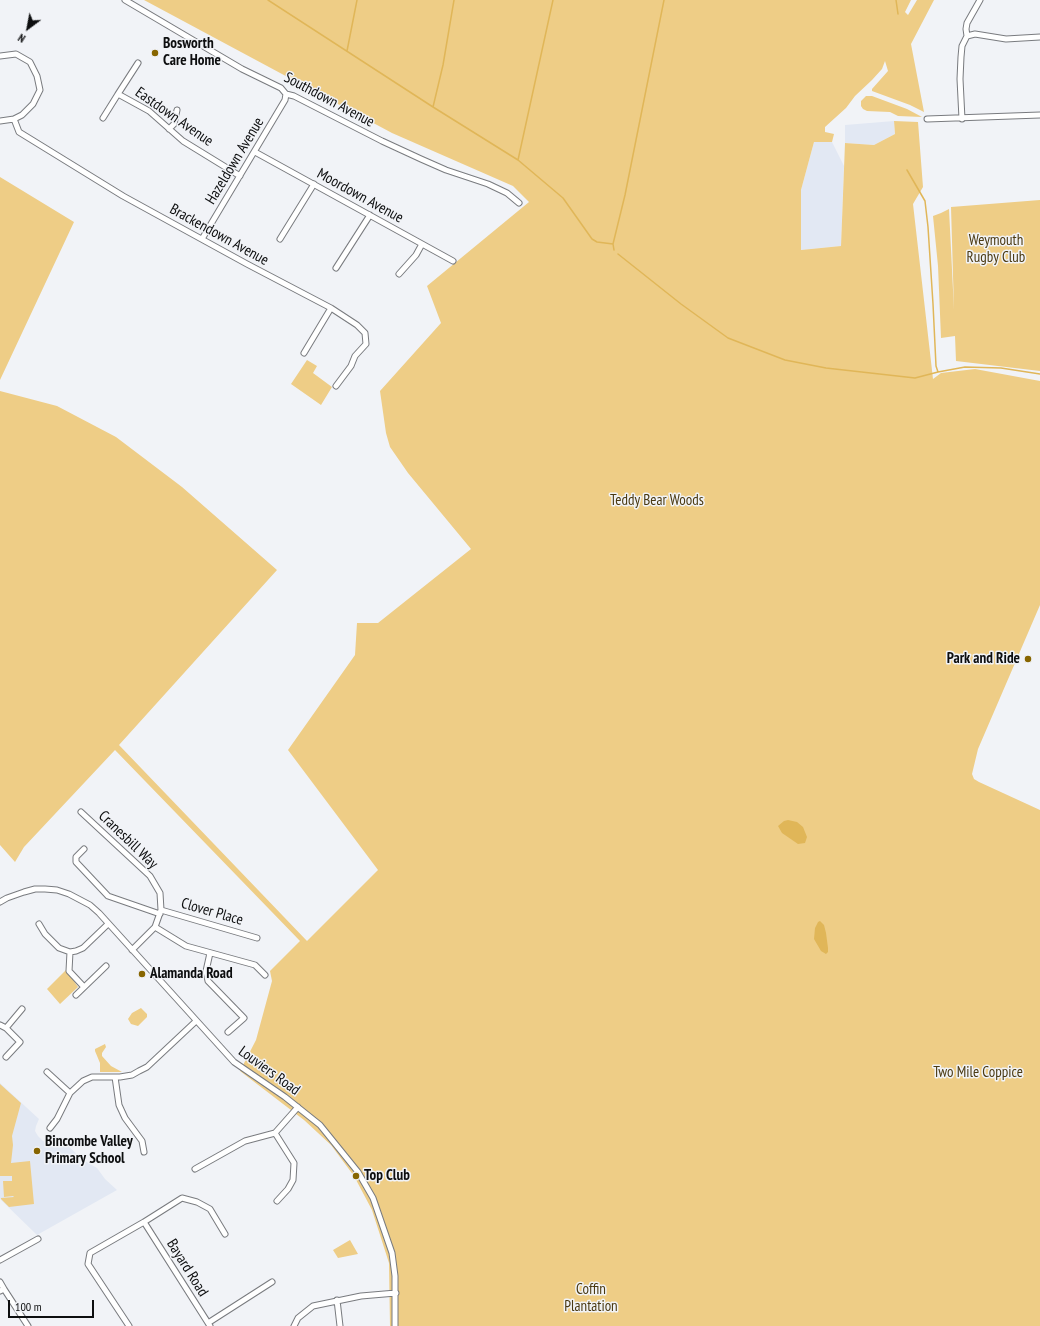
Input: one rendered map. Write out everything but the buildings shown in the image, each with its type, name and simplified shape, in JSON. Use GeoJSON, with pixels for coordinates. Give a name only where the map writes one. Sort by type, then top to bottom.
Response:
{"type":"FeatureCollection","features":[{"type":"Feature","properties":{"kind":"street","name":"Southdown Avenue"},"geometry":{"type":"LineString","coordinates":[[125,0],[242,69],[281,88],[286,94],[298,98],[382,141],[446,170],[488,184],[508,193],[519,203]]}},
{"type":"Feature","properties":{"kind":"street"},"geometry":{"type":"LineString","coordinates":[[962,119],[960,79],[962,46],[967,36],[967,23],[980,0]]}},
{"type":"Feature","properties":{"kind":"street"},"geometry":{"type":"LineString","coordinates":[[967,36],[975,34],[1006,39],[1040,37]]}},
{"type":"Feature","properties":{"kind":"street"},"geometry":{"type":"LineString","coordinates":[[0,56],[16,54],[30,62],[38,76],[40,90],[33,104],[22,115],[14,119],[0,121]]}},
{"type":"Feature","properties":{"kind":"street"},"geometry":{"type":"LineString","coordinates":[[118,94],[138,63]]}},
{"type":"Feature","properties":{"kind":"street","name":"Eastdown Avenue"},"geometry":{"type":"LineString","coordinates":[[103,118],[118,94],[149,111],[183,141],[240,176]]}},
{"type":"Feature","properties":{"kind":"street","name":"Hazeldown Avenue"},"geometry":{"type":"LineString","coordinates":[[202,239],[255,152],[285,100],[286,94]]}},
{"type":"Feature","properties":{"kind":"street"},"geometry":{"type":"LineString","coordinates":[[168,128],[174,124],[177,110]]}},
{"type":"Feature","properties":{"kind":"street"},"geometry":{"type":"LineString","coordinates":[[927,119],[962,119],[1040,115]]}},
{"type":"Feature","properties":{"kind":"street","name":"Brackendown Avenue"},"geometry":{"type":"LineString","coordinates":[[14,119],[19,132],[123,196],[331,308],[357,325],[365,333],[366,344],[355,356],[351,366],[336,386]]}},
{"type":"Feature","properties":{"kind":"street","name":"Moordown Avenue"},"geometry":{"type":"LineString","coordinates":[[255,152],[453,261]]}},
{"type":"Feature","properties":{"kind":"street"},"geometry":{"type":"LineString","coordinates":[[280,239],[314,184]]}},
{"type":"Feature","properties":{"kind":"street"},"geometry":{"type":"LineString","coordinates":[[336,268],[370,215]]}},
{"type":"Feature","properties":{"kind":"street"},"geometry":{"type":"LineString","coordinates":[[399,274],[416,255],[422,244]]}},
{"type":"Feature","properties":{"kind":"street"},"geometry":{"type":"LineString","coordinates":[[304,352],[331,308]]}},
{"type":"Feature","properties":{"kind":"street","name":"Cranesbill Way"},"geometry":{"type":"LineString","coordinates":[[81,812],[150,876],[160,893],[161,912]]}},
{"type":"Feature","properties":{"kind":"street","name":"Clover Place"},"geometry":{"type":"LineString","coordinates":[[84,849],[76,857],[76,862],[108,896],[257,938]]}},
{"type":"Feature","properties":{"kind":"street","name":"Louviers Road"},"geometry":{"type":"LineString","coordinates":[[0,902],[7,898],[35,889],[57,890],[80,899],[99,913],[195,1022],[234,1062],[298,1107],[320,1125],[338,1145],[358,1172],[373,1198],[392,1253],[396,1293],[395,1326]]}},
{"type":"Feature","properties":{"kind":"street"},"geometry":{"type":"LineString","coordinates":[[132,950],[154,927],[161,912]]}},
{"type":"Feature","properties":{"kind":"street"},"geometry":{"type":"LineString","coordinates":[[38,924],[45,934],[59,948],[70,952],[83,948],[108,924]]}},
{"type":"Feature","properties":{"kind":"street"},"geometry":{"type":"LineString","coordinates":[[154,927],[186,946],[255,965],[265,975]]}},
{"type":"Feature","properties":{"kind":"street"},"geometry":{"type":"LineString","coordinates":[[70,952],[69,971],[84,987]]}},
{"type":"Feature","properties":{"kind":"street"},"geometry":{"type":"LineString","coordinates":[[210,952],[206,971],[208,981],[244,1018],[228,1032]]}},
{"type":"Feature","properties":{"kind":"street"},"geometry":{"type":"LineString","coordinates":[[76,995],[106,966]]}},
{"type":"Feature","properties":{"kind":"street"},"geometry":{"type":"LineString","coordinates":[[6,1028],[22,1009]]}},
{"type":"Feature","properties":{"kind":"street"},"geometry":{"type":"LineString","coordinates":[[50,1128],[57,1118],[70,1092],[83,1081],[92,1077],[100,1076],[114,1077],[132,1075],[147,1067],[195,1022]]}},
{"type":"Feature","properties":{"kind":"street"},"geometry":{"type":"LineString","coordinates":[[0,1025],[6,1028],[20,1042],[6,1057]]}},
{"type":"Feature","properties":{"kind":"street"},"geometry":{"type":"LineString","coordinates":[[47,1072],[70,1092]]}},
{"type":"Feature","properties":{"kind":"street"},"geometry":{"type":"LineString","coordinates":[[114,1077],[119,1105],[125,1118],[142,1142],[144,1152]]}},
{"type":"Feature","properties":{"kind":"street"},"geometry":{"type":"LineString","coordinates":[[195,1169],[245,1141],[275,1133],[298,1107]]}},
{"type":"Feature","properties":{"kind":"street"},"geometry":{"type":"LineString","coordinates":[[275,1133],[294,1163],[294,1180],[277,1201]]}},
{"type":"Feature","properties":{"kind":"street"},"geometry":{"type":"LineString","coordinates":[[129,1326],[88,1264],[90,1253],[182,1198],[197,1202],[210,1209],[225,1234]]}},
{"type":"Feature","properties":{"kind":"street","name":"Bayard Road"},"geometry":{"type":"LineString","coordinates":[[144,1222],[209,1324]]}},
{"type":"Feature","properties":{"kind":"street"},"geometry":{"type":"LineString","coordinates":[[0,1260],[38,1239]]}},
{"type":"Feature","properties":{"kind":"street"},"geometry":{"type":"LineString","coordinates":[[0,1282],[2,1290],[28,1326]]}},
{"type":"Feature","properties":{"kind":"street"},"geometry":{"type":"LineString","coordinates":[[209,1324],[272,1282]]}},
{"type":"Feature","properties":{"kind":"street"},"geometry":{"type":"LineString","coordinates":[[294,1326],[298,1318],[313,1306],[361,1296],[396,1293]]}},
{"type":"Feature","properties":{"kind":"street"},"geometry":{"type":"LineString","coordinates":[[337,1300],[340,1326]]}},
{"type":"Feature","properties":{"kind":"shaded area"},"geometry":{"type":"Polygon","coordinates":[[[894,121],[895,134],[874,145],[845,143],[845,125],[894,121]]]}},
{"type":"Feature","properties":{"kind":"shaded area"},"geometry":{"type":"Polygon","coordinates":[[[814,142],[832,142],[844,166],[841,246],[801,250],[801,190],[814,142]]]}},
{"type":"Feature","properties":{"kind":"shaded area"},"geometry":{"type":"Polygon","coordinates":[[[788,820],[797,822],[803,827],[807,837],[805,843],[798,844],[782,833],[778,826],[784,821],[788,820]]]}},
{"type":"Feature","properties":{"kind":"shaded area"},"geometry":{"type":"Polygon","coordinates":[[[820,921],[824,925],[826,933],[828,952],[826,954],[821,951],[814,939],[815,928],[820,921]]]}},
{"type":"Feature","properties":{"kind":"shaded area","name":"Bincombe Valley Primary School"},"geometry":{"type":"Polygon","coordinates":[[[0,1083],[39,1119],[35,1131],[43,1141],[55,1141],[60,1138],[83,1160],[97,1168],[105,1179],[117,1190],[37,1235],[0,1199],[0,1083]]]}},
{"type":"Feature","properties":{"kind":"green space"},"geometry":{"type":"Polygon","coordinates":[[[144,0],[911,0],[905,12],[908,15],[917,0],[934,0],[911,44],[924,112],[910,105],[872,91],[872,89],[888,71],[885,61],[882,69],[872,80],[855,96],[846,108],[825,127],[825,132],[834,134],[832,142],[814,142],[801,190],[801,250],[841,246],[845,143],[874,145],[895,134],[894,121],[918,122],[923,187],[913,204],[933,379],[941,373],[975,369],[1040,381],[1040,605],[978,749],[972,774],[974,779],[979,782],[1040,810],[1040,1326],[390,1326],[389,1263],[372,1210],[354,1176],[331,1145],[304,1120],[240,1071],[256,1040],[272,981],[270,971],[300,941],[115,750],[24,847],[15,862],[0,845],[0,391],[57,406],[116,437],[182,487],[277,570],[119,745],[307,941],[378,870],[288,750],[355,655],[357,623],[378,623],[471,549],[408,473],[390,447],[386,433],[380,391],[441,323],[427,286],[529,202],[513,186],[392,133],[144,0]]]}},
{"type":"Feature","properties":{"kind":"green space"},"geometry":{"type":"Polygon","coordinates":[[[866,96],[872,96],[907,109],[922,117],[898,116],[890,112],[867,111],[861,106],[861,101],[866,96]]]}},
{"type":"Feature","properties":{"kind":"green space"},"geometry":{"type":"Polygon","coordinates":[[[0,177],[74,222],[0,380],[0,177]]]}},
{"type":"Feature","properties":{"kind":"green space","name":"Weymouth Rugby Club"},"geometry":{"type":"Polygon","coordinates":[[[1040,200],[1040,371],[956,361],[955,336],[941,338],[938,266],[933,216],[949,209],[954,310],[951,207],[1040,200]]]}},
{"type":"Feature","properties":{"kind":"green space"},"geometry":{"type":"Polygon","coordinates":[[[307,360],[317,366],[313,373],[332,387],[321,405],[291,384],[307,360]]]}},
{"type":"Feature","properties":{"kind":"green space"},"geometry":{"type":"Polygon","coordinates":[[[66,970],[78,987],[60,1004],[47,989],[66,970]]]}},
{"type":"Feature","properties":{"kind":"green space"},"geometry":{"type":"Polygon","coordinates":[[[141,1008],[147,1014],[147,1017],[138,1026],[131,1024],[128,1019],[132,1013],[141,1008]]]}},
{"type":"Feature","properties":{"kind":"green space"},"geometry":{"type":"Polygon","coordinates":[[[105,1044],[106,1047],[102,1053],[102,1056],[111,1066],[122,1072],[100,1072],[100,1063],[95,1049],[105,1044]]]}},
{"type":"Feature","properties":{"kind":"green space"},"geometry":{"type":"Polygon","coordinates":[[[0,1084],[21,1103],[12,1136],[13,1145],[11,1163],[30,1161],[34,1204],[9,1207],[1,1199],[14,1197],[4,1197],[3,1181],[12,1181],[12,1176],[0,1176],[0,1084]]]}},
{"type":"Feature","properties":{"kind":"green space"},"geometry":{"type":"Polygon","coordinates":[[[350,1240],[358,1254],[338,1258],[333,1250],[350,1240]]]}},
{"type":"Feature","properties":{"kind":"waterway"},"geometry":{"type":"LineString","coordinates":[[268,0],[518,160],[563,198],[592,239],[597,242],[613,244]]}},
{"type":"Feature","properties":{"kind":"waterway"},"geometry":{"type":"LineString","coordinates":[[347,51],[357,0]]}},
{"type":"Feature","properties":{"kind":"waterway"},"geometry":{"type":"LineString","coordinates":[[433,107],[443,65],[454,0]]}},
{"type":"Feature","properties":{"kind":"waterway"},"geometry":{"type":"LineString","coordinates":[[518,160],[553,0]]}},
{"type":"Feature","properties":{"kind":"waterway"},"geometry":{"type":"LineString","coordinates":[[614,250],[613,244],[625,195],[664,0]]}},
{"type":"Feature","properties":{"kind":"waterway"},"geometry":{"type":"LineString","coordinates":[[896,0],[898,14]]}},
{"type":"Feature","properties":{"kind":"waterway"},"geometry":{"type":"LineString","coordinates":[[907,170],[925,201],[928,227],[936,366],[938,372]]}},
{"type":"Feature","properties":{"kind":"waterway"},"geometry":{"type":"LineString","coordinates":[[618,254],[681,304],[728,338],[785,360],[826,368],[915,378],[965,367],[1001,368],[1040,374]]}},
{"type":"Feature","properties":{"kind":"place","name":"Bosworth Care Home"},"geometry":{"type":"Point","coordinates":[155,53]}},
{"type":"Feature","properties":{"kind":"place","name":"Park and Ride"},"geometry":{"type":"Point","coordinates":[1028,659]}},
{"type":"Feature","properties":{"kind":"place","name":"Alamanda Road"},"geometry":{"type":"Point","coordinates":[142,974]}},
{"type":"Feature","properties":{"kind":"place","name":"Bincombe Valley Primary School"},"geometry":{"type":"Point","coordinates":[37,1151]}},
{"type":"Feature","properties":{"kind":"place","name":"Top Club"},"geometry":{"type":"Point","coordinates":[356,1176]}},
{"type":"Feature","properties":{"kind":"park label","name":"Teddy Bear Woods"},"geometry":{"type":"Point","coordinates":[657,501]}},
{"type":"Feature","properties":{"kind":"park label","name":"Two Mile Coppice"},"geometry":{"type":"Point","coordinates":[978,1073]}},
{"type":"Feature","properties":{"kind":"park label","name":"Coffin Plantation"},"geometry":{"type":"Point","coordinates":[591,1298]}}]}
